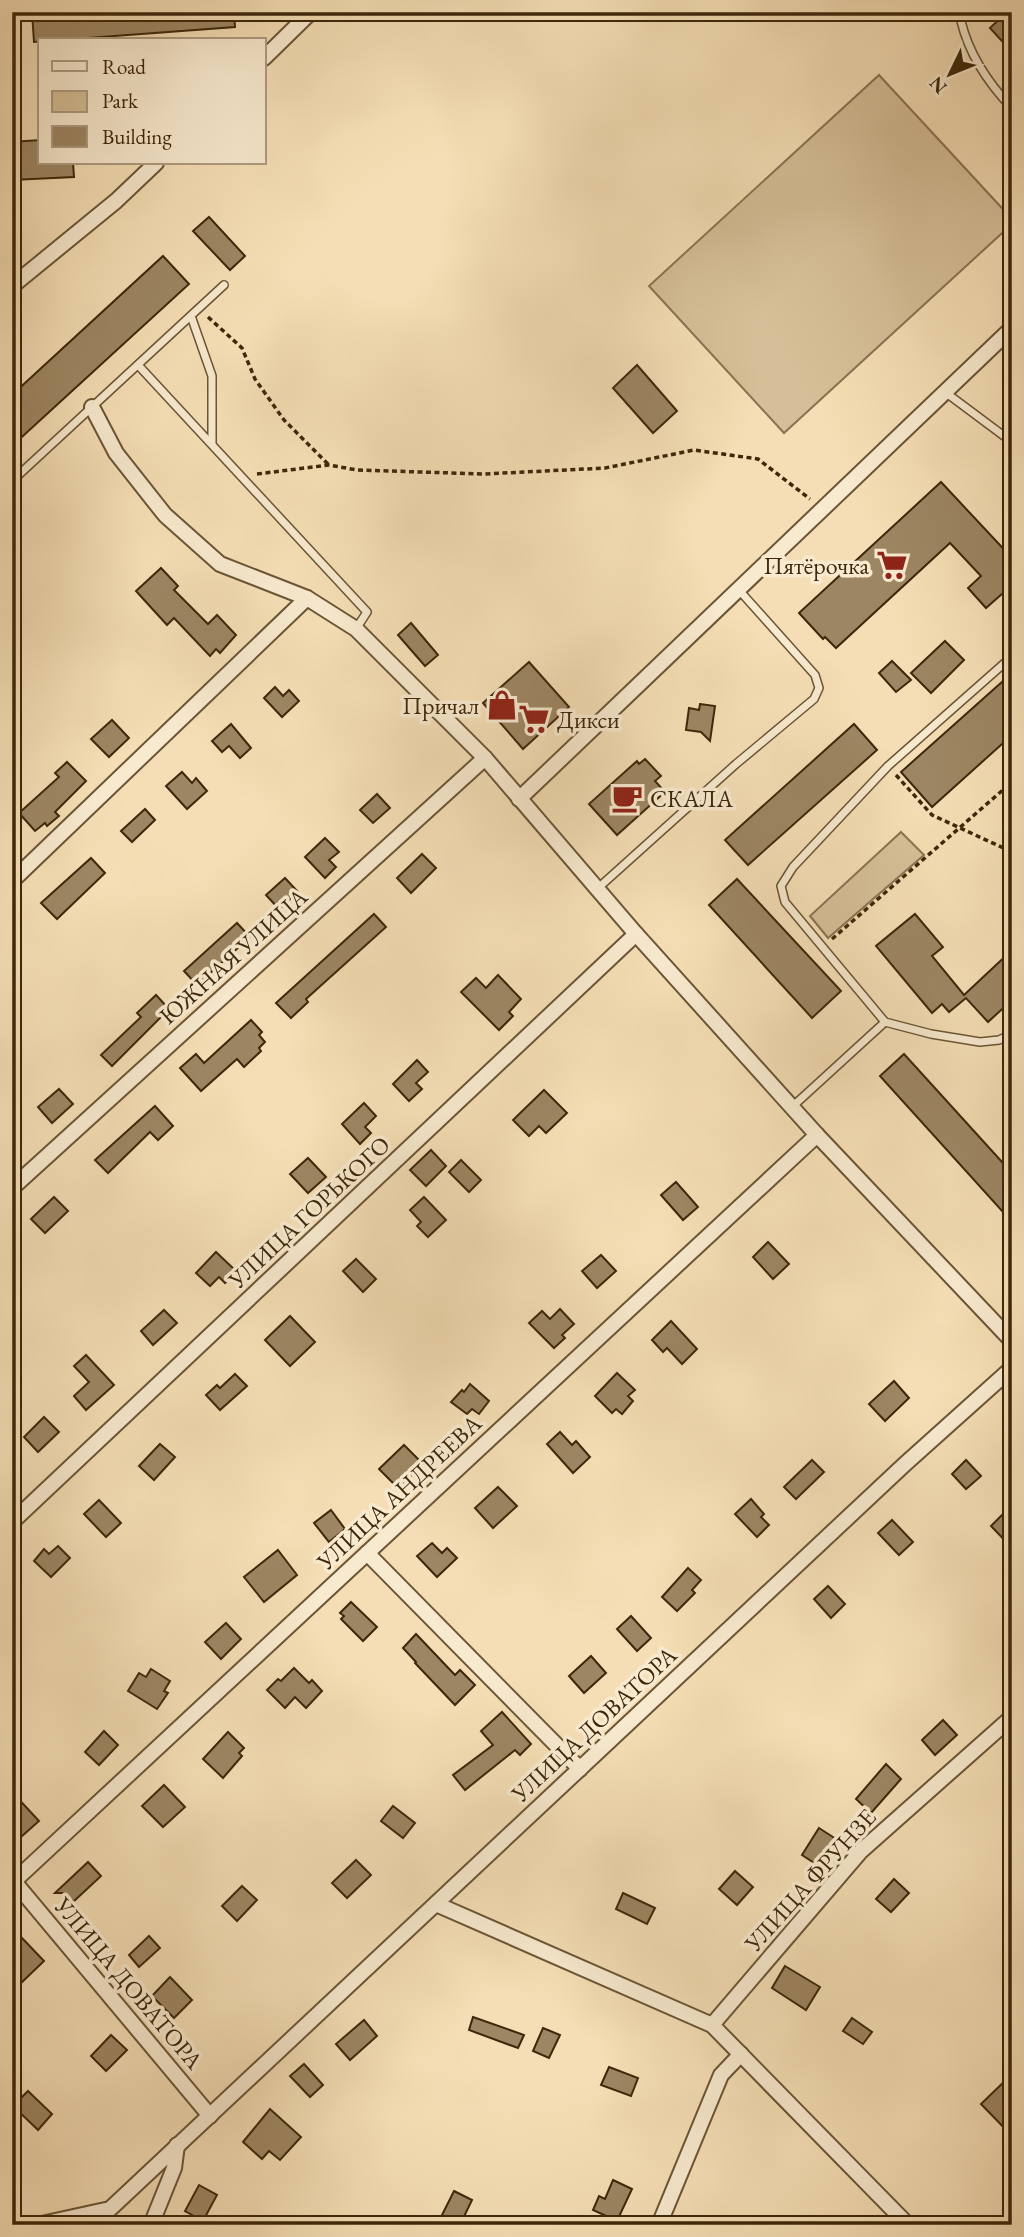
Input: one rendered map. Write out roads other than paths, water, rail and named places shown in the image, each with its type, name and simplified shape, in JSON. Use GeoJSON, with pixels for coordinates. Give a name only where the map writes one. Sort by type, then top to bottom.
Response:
{"type":"FeatureCollection","features":[{"type":"Feature","properties":{"kind":"street"},"geometry":{"type":"LineString","coordinates":[[266,56],[312,12]]}},
{"type":"Feature","properties":{"kind":"street"},"geometry":{"type":"LineString","coordinates":[[12,286],[116,201],[155,164]]}},
{"type":"Feature","properties":{"kind":"street"},"geometry":{"type":"LineString","coordinates":[[519,799],[1012,328]]}},
{"type":"Feature","properties":{"kind":"street"},"geometry":{"type":"LineString","coordinates":[[92,407],[116,453],[165,515],[220,564],[307,598],[356,629],[485,758],[636,934],[817,1135],[1011,1340]]}},
{"type":"Feature","properties":{"kind":"street"},"geometry":{"type":"LineString","coordinates":[[12,881],[307,598]]}},
{"type":"Feature","properties":{"kind":"street","name":"ЮЖНАЯ УЛИЦА"},"geometry":{"type":"LineString","coordinates":[[12,1188],[485,758]]}},
{"type":"Feature","properties":{"kind":"street","name":"УЛИЦА ГОРЬКОГО"},"geometry":{"type":"LineString","coordinates":[[12,1522],[636,934]]}},
{"type":"Feature","properties":{"kind":"street","name":"УЛИЦА АНДРЕЕВА"},"geometry":{"type":"LineString","coordinates":[[13,1881],[817,1135]]}},
{"type":"Feature","properties":{"kind":"street","name":"УЛИЦА ДОВАТОРА"},"geometry":{"type":"LineString","coordinates":[[37,2225],[110,2209],[905,1464],[1012,1368]]}},
{"type":"Feature","properties":{"kind":"street"},"geometry":{"type":"LineString","coordinates":[[367,1553],[580,1769]]}},
{"type":"Feature","properties":{"kind":"street","name":"УЛИЦА ФРУНЗЕ"},"geometry":{"type":"LineString","coordinates":[[712,2025],[861,1851],[1012,1717]]}},
{"type":"Feature","properties":{"kind":"street","name":"УЛИЦА ДОВАТОРА"},"geometry":{"type":"LineString","coordinates":[[13,1881],[210,2116]]}},
{"type":"Feature","properties":{"kind":"street"},"geometry":{"type":"LineString","coordinates":[[436,1904],[712,2025],[908,2225]]}},
{"type":"Feature","properties":{"kind":"street"},"geometry":{"type":"LineString","coordinates":[[659,2225],[721,2075],[741,2054]]}},
{"type":"Feature","properties":{"kind":"street"},"geometry":{"type":"LineString","coordinates":[[151,2225],[174,2168],[177,2145]]}},
{"type":"Feature","properties":{"kind":"lane"},"geometry":{"type":"LineString","coordinates":[[969,12],[961,20],[966,42],[994,89],[1012,108]]}},
{"type":"Feature","properties":{"kind":"lane"},"geometry":{"type":"LineString","coordinates":[[12,481],[224,285]]}},
{"type":"Feature","properties":{"kind":"lane"},"geometry":{"type":"LineString","coordinates":[[191,316],[212,376],[212,443]]}},
{"type":"Feature","properties":{"kind":"lane"},"geometry":{"type":"LineString","coordinates":[[138,365],[367,612],[356,629]]}},
{"type":"Feature","properties":{"kind":"lane"},"geometry":{"type":"LineString","coordinates":[[945,391],[1012,442]]}},
{"type":"Feature","properties":{"kind":"lane"},"geometry":{"type":"LineString","coordinates":[[597,889],[736,764],[814,699],[819,688],[815,676],[738,589]]}},
{"type":"Feature","properties":{"kind":"lane"},"geometry":{"type":"LineString","coordinates":[[1012,663],[1008,660],[888,766],[793,867],[781,886],[785,902],[885,1022],[931,1034],[980,1042],[999,1040],[1012,1034]]}},
{"type":"Feature","properties":{"kind":"lane"},"geometry":{"type":"LineString","coordinates":[[792,1107],[885,1022]]}},
{"type":"Feature","properties":{"kind":"place","name":"Пятёрочка"},"geometry":{"type":"Point","coordinates":[892,565]}},
{"type":"Feature","properties":{"kind":"place","name":"Причал"},"geometry":{"type":"Point","coordinates":[502,705]}},
{"type":"Feature","properties":{"kind":"place","name":"Дикси"},"geometry":{"type":"Point","coordinates":[534,719]}},
{"type":"Feature","properties":{"kind":"place","name":"СКАЛА"},"geometry":{"type":"Point","coordinates":[627,798]}}]}
